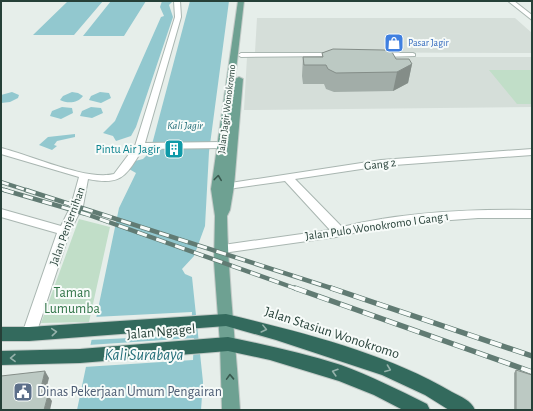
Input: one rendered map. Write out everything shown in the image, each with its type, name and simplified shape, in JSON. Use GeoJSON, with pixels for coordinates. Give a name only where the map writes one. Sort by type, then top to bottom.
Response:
{"type":"FeatureCollection","features":[{"type":"Feature","properties":{"kind":"highway","name":"Jalan Ngagel"},"geometry":{"type":"LineString","coordinates":[[1,334],[29,334],[226,320]]}},
{"type":"Feature","properties":{"kind":"highway","name":"Jalan Stasiun Wonokromo"},"geometry":{"type":"LineString","coordinates":[[226,320],[276,333],[386,368],[430,389],[466,410]]}},
{"type":"Feature","properties":{"kind":"highway","name":"Jalan Ngagel"},"geometry":{"type":"LineString","coordinates":[[1,358],[80,356],[228,344]]}},
{"type":"Feature","properties":{"kind":"highway"},"geometry":{"type":"LineString","coordinates":[[228,344],[270,352],[340,373],[380,389],[421,410]]}},
{"type":"Feature","properties":{"kind":"main road","name":"Jalan Jagir Wonokromo"},"geometry":{"type":"LineString","coordinates":[[221,216],[224,210],[228,186],[231,111],[241,1]]}},
{"type":"Feature","properties":{"kind":"main road","name":"Jalan Jagir Wonokromo"},"geometry":{"type":"LineString","coordinates":[[231,410],[228,344],[221,262],[221,216],[217,189],[222,145],[231,111],[241,55],[246,1]]}},
{"type":"Feature","properties":{"kind":"street"},"geometry":{"type":"LineString","coordinates":[[84,176],[114,178],[118,176],[143,145],[178,17],[177,1]]}},
{"type":"Feature","properties":{"kind":"street"},"geometry":{"type":"LineString","coordinates":[[511,1],[529,13],[532,18]]}},
{"type":"Feature","properties":{"kind":"street"},"geometry":{"type":"LineString","coordinates":[[241,55],[342,55]]}},
{"type":"Feature","properties":{"kind":"street"},"geometry":{"type":"LineString","coordinates":[[373,55],[413,55]]}},
{"type":"Feature","properties":{"kind":"street"},"geometry":{"type":"LineString","coordinates":[[143,145],[222,145]]}},
{"type":"Feature","properties":{"kind":"street","name":"Jalan Penjernihan"},"geometry":{"type":"LineString","coordinates":[[1,151],[84,176],[77,206],[64,231],[29,334]]}},
{"type":"Feature","properties":{"kind":"street","name":"Gang 2"},"geometry":{"type":"LineString","coordinates":[[228,186],[381,163],[532,152]]}},
{"type":"Feature","properties":{"kind":"street"},"geometry":{"type":"LineString","coordinates":[[288,178],[339,232]]}},
{"type":"Feature","properties":{"kind":"street"},"geometry":{"type":"LineString","coordinates":[[1,213],[64,231]]}},
{"type":"Feature","properties":{"kind":"street","name":"Jalan Pulo Wonokromo I Gang 1"},"geometry":{"type":"LineString","coordinates":[[222,249],[339,232],[419,218],[488,213],[532,214]]}},
{"type":"Feature","properties":{"kind":"shaded area","name":"Pasar Jagir"},"geometry":{"type":"Polygon","coordinates":[[[257,18],[515,18],[532,33],[532,53],[255,52],[257,18]]]}},
{"type":"Feature","properties":{"kind":"shaded area"},"geometry":{"type":"Polygon","coordinates":[[[247,57],[532,57],[532,107],[244,110],[247,57]]]}},
{"type":"Feature","properties":{"kind":"green space"},"geometry":{"type":"Polygon","coordinates":[[[489,70],[532,70],[532,104],[517,104],[489,70]]]}},
{"type":"Feature","properties":{"kind":"green space","name":"Taman Lumumba"},"geometry":{"type":"Polygon","coordinates":[[[79,219],[110,227],[89,322],[41,323],[79,219]]]}},
{"type":"Feature","properties":{"kind":"water"},"geometry":{"type":"Polygon","coordinates":[[[68,1],[103,1],[74,35],[33,35],[68,1]]]}},
{"type":"Feature","properties":{"kind":"water"},"geometry":{"type":"Polygon","coordinates":[[[111,1],[146,1],[124,36],[83,36],[111,1]]]}},
{"type":"Feature","properties":{"kind":"water"},"geometry":{"type":"Polygon","coordinates":[[[162,1],[173,1],[169,5],[173,17],[136,127],[131,136],[116,141],[113,136],[103,133],[115,121],[161,17],[164,16],[160,7],[162,1]]]}},
{"type":"Feature","properties":{"kind":"water","name":"Kali Surabaya"},"geometry":{"type":"Polygon","coordinates":[[[190,1],[229,1],[209,152],[205,226],[194,256],[182,269],[185,274],[192,277],[203,382],[201,410],[77,410],[119,208],[136,173],[129,169],[131,162],[143,159],[150,152],[190,1]]]}},
{"type":"Feature","properties":{"kind":"water"},"geometry":{"type":"Polygon","coordinates":[[[12,92],[19,95],[18,98],[10,102],[1,103],[1,95],[12,92]]]}},
{"type":"Feature","properties":{"kind":"water"},"geometry":{"type":"Polygon","coordinates":[[[72,92],[83,96],[73,102],[60,100],[63,96],[72,92]]]}},
{"type":"Feature","properties":{"kind":"water"},"geometry":{"type":"Polygon","coordinates":[[[100,92],[109,93],[111,98],[101,103],[89,100],[91,96],[100,92]]]}},
{"type":"Feature","properties":{"kind":"water"},"geometry":{"type":"Polygon","coordinates":[[[62,107],[72,108],[73,113],[61,119],[50,116],[52,111],[62,107]]]}},
{"type":"Feature","properties":{"kind":"water"},"geometry":{"type":"Polygon","coordinates":[[[91,107],[101,108],[103,113],[92,118],[80,116],[82,111],[91,107]]]}},
{"type":"Feature","properties":{"kind":"water"},"geometry":{"type":"Polygon","coordinates":[[[75,134],[75,137],[57,141],[54,145],[57,146],[52,150],[39,145],[48,137],[75,134]]]}},
{"type":"Feature","properties":{"kind":"pier"},"geometry":{"type":"Polygon","coordinates":[[[192,312],[191,335],[89,340],[94,317],[192,312]]]}},
{"type":"Feature","properties":{"kind":"pier"},"geometry":{"type":"Polygon","coordinates":[[[194,338],[193,360],[84,367],[88,345],[194,338]]]}},
{"type":"Feature","properties":{"kind":"building"},"geometry":{"type":"Polygon","coordinates":[[[333,49],[384,50],[392,52],[396,59],[409,59],[412,64],[397,72],[336,73],[328,69],[326,65],[304,65],[303,57],[323,57],[322,53],[333,49]]]}},
{"type":"Feature","properties":{"kind":"building"},"geometry":{"type":"Polygon","coordinates":[[[516,370],[532,375],[532,410],[516,410],[516,370]]]}},
{"type":"Feature","properties":{"kind":"building","name":"Dinas Pekerjaan Umum Pengairan"},"geometry":{"type":"Polygon","coordinates":[[[45,371],[39,396],[48,395],[44,410],[1,410],[1,376],[45,371]]]}},
{"type":"Feature","properties":{"kind":"railway"},"geometry":{"type":"LineString","coordinates":[[1,182],[29,191]]}},
{"type":"Feature","properties":{"kind":"railway"},"geometry":{"type":"LineString","coordinates":[[1,189],[8,191]]}},
{"type":"Feature","properties":{"kind":"railway"},"geometry":{"type":"LineString","coordinates":[[4,190],[86,214],[297,289]]}},
{"type":"Feature","properties":{"kind":"railway"},"geometry":{"type":"LineString","coordinates":[[26,190],[333,289]]}},
{"type":"Feature","properties":{"kind":"railway"},"geometry":{"type":"LineString","coordinates":[[295,288],[532,372]]}},
{"type":"Feature","properties":{"kind":"railway"},"geometry":{"type":"LineString","coordinates":[[333,289],[532,356]]}},
{"type":"Feature","properties":{"kind":"place","name":"Pasar Jagir"},"geometry":{"type":"Point","coordinates":[394,43]}},
{"type":"Feature","properties":{"kind":"place","name":"Pintu Air Jagir"},"geometry":{"type":"Point","coordinates":[174,149]}},
{"type":"Feature","properties":{"kind":"place","name":"Dinas Pekerjaan Umum Pengairan"},"geometry":{"type":"Point","coordinates":[23,392]}},
{"type":"Feature","properties":{"kind":"water label","name":"Kali Jagir"},"geometry":{"type":"Point","coordinates":[185,125]}}]}
